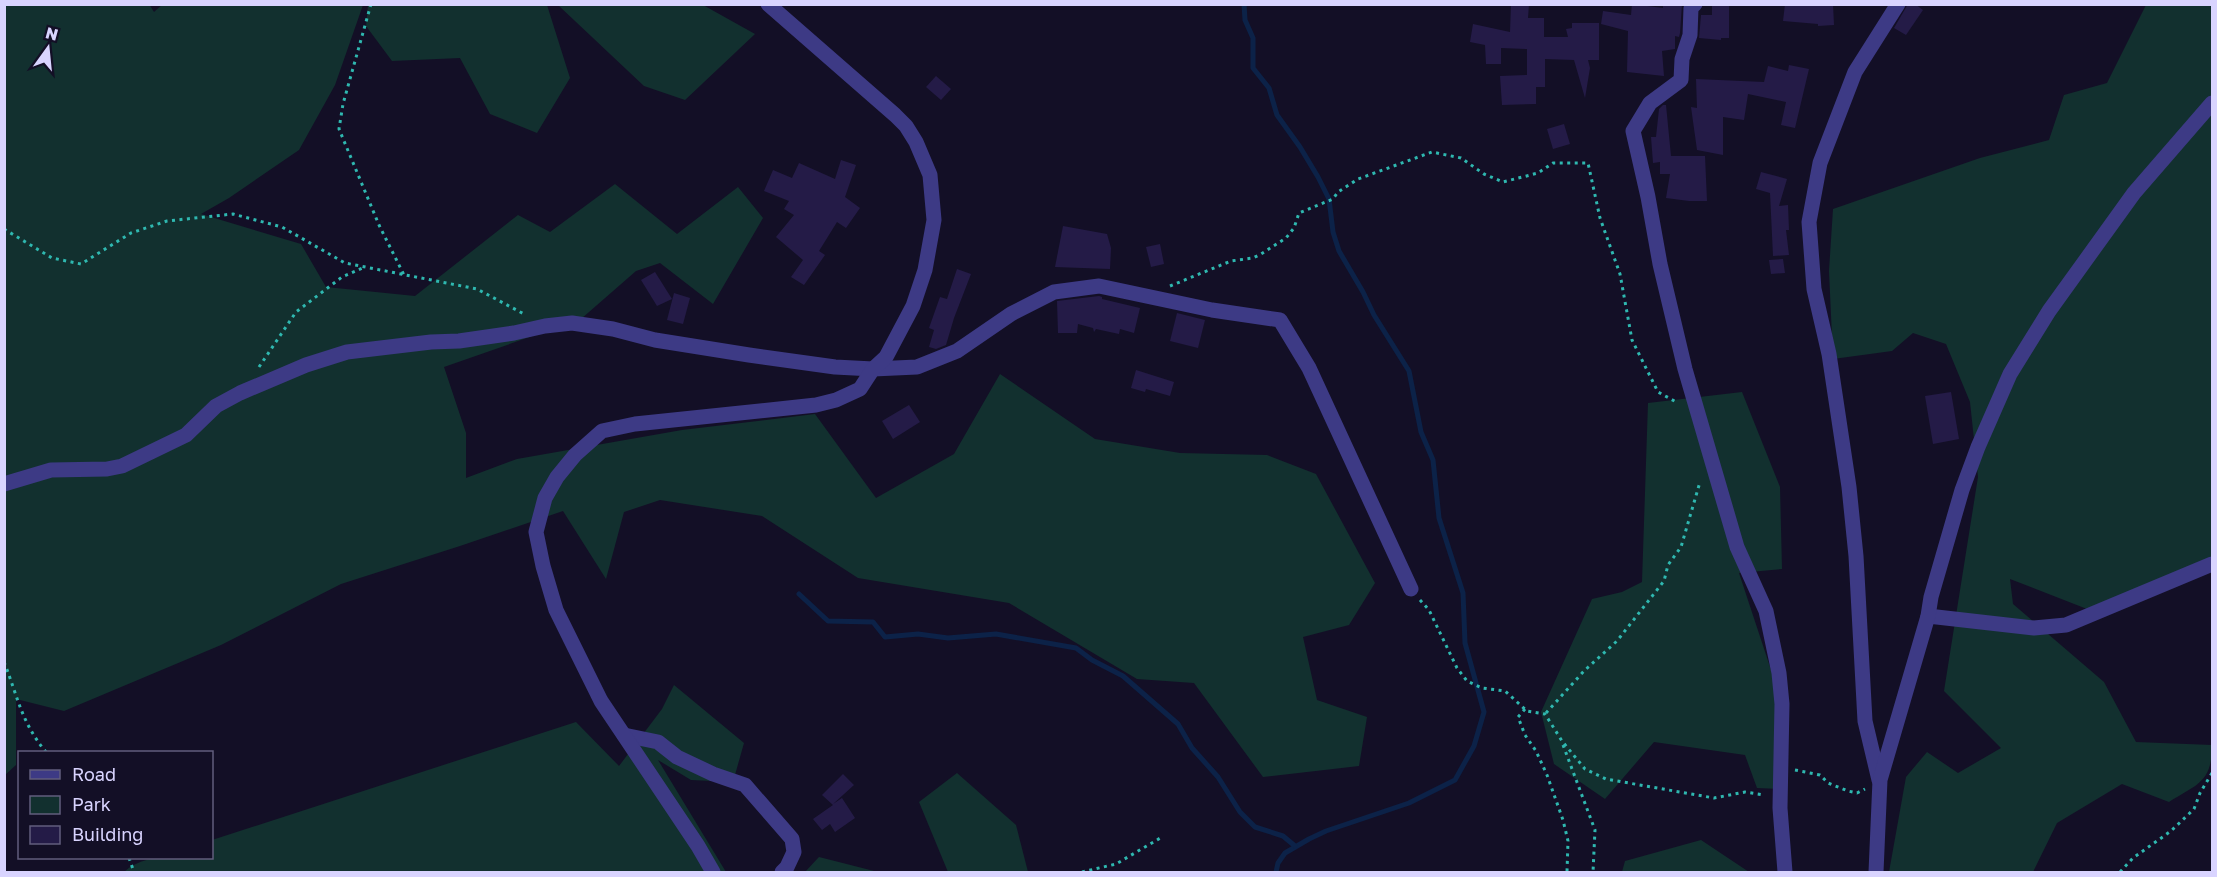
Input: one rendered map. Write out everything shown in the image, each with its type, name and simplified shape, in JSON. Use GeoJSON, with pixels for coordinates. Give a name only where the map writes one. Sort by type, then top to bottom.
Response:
{"type":"FeatureCollection","features":[{"type":"Feature","properties":{"kind":"street"},"geometry":{"type":"LineString","coordinates":[[712,873],[601,701],[556,610],[536,532],[545,498],[556,477],[575,455],[602,431],[635,424],[816,405],[836,400],[860,389],[873,369],[886,357],[913,306],[925,270],[933,220],[930,175],[916,142],[896,115],[768,4]]}},
{"type":"Feature","properties":{"kind":"street"},"geometry":{"type":"LineString","coordinates":[[1695,4],[1691,8],[1690,35],[1682,59],[1681,80],[1650,103],[1633,131],[1660,264],[1685,369],[1737,547],[1766,611],[1779,673],[1782,704],[1781,795],[1785,873]]}},
{"type":"Feature","properties":{"kind":"street"},"geometry":{"type":"LineString","coordinates":[[1880,780],[1865,721],[1857,577],[1849,487],[1829,354],[1814,289],[1809,222],[1820,163],[1855,72],[1898,4]]}},
{"type":"Feature","properties":{"kind":"street"},"geometry":{"type":"LineString","coordinates":[[1876,873],[1880,780],[1962,490],[1978,447],[2010,375],[2049,311],[2134,193],[2212,103]]}},
{"type":"Feature","properties":{"kind":"street"},"geometry":{"type":"LineString","coordinates":[[4,484],[51,470],[107,469],[122,466],[186,435],[216,406],[240,393],[306,365],[347,352],[514,333],[544,326],[572,323],[613,328],[654,340],[835,367],[873,369],[917,367],[957,351],[1011,314],[1054,292],[1099,285],[1212,310],[1280,320],[1309,368],[1411,589]]}},
{"type":"Feature","properties":{"kind":"street"},"geometry":{"type":"LineString","coordinates":[[1928,616],[2034,628],[2066,625],[2212,564]]}},
{"type":"Feature","properties":{"kind":"street"},"geometry":{"type":"LineString","coordinates":[[624,735],[658,742],[677,757],[713,774],[745,785],[792,839],[794,852],[782,873]]}},
{"type":"Feature","properties":{"kind":"path"},"geometry":{"type":"LineString","coordinates":[[371,4],[343,104],[339,129],[404,275]]}},
{"type":"Feature","properties":{"kind":"path"},"geometry":{"type":"LineString","coordinates":[[1158,297],[1172,284],[1231,261],[1253,258],[1261,254],[1287,238],[1294,228],[1299,213],[1333,199],[1338,192],[1358,179],[1432,152],[1461,158],[1484,174],[1503,182],[1538,173],[1553,164],[1588,163],[1600,218],[1620,274],[1632,340],[1658,392],[1699,416]]}},
{"type":"Feature","properties":{"kind":"path"},"geometry":{"type":"LineString","coordinates":[[4,229],[52,258],[81,264],[131,232],[167,221],[234,214],[282,227],[345,263],[477,289],[544,326]]}},
{"type":"Feature","properties":{"kind":"path"},"geometry":{"type":"LineString","coordinates":[[258,368],[296,312],[342,277],[365,267]]}},
{"type":"Feature","properties":{"kind":"path"},"geometry":{"type":"LineString","coordinates":[[1545,714],[1584,671],[1617,641],[1664,581],[1668,565],[1681,547],[1701,477]]}},
{"type":"Feature","properties":{"kind":"path"},"geometry":{"type":"LineString","coordinates":[[1411,589],[1429,610],[1457,668],[1467,681],[1482,688],[1505,692],[1525,709],[1545,714],[1562,741],[1585,769],[1606,779],[1714,798],[1745,792],[1758,795],[1781,795]]}},
{"type":"Feature","properties":{"kind":"path"},"geometry":{"type":"LineString","coordinates":[[4,662],[21,714],[44,751]]}},
{"type":"Feature","properties":{"kind":"path"},"geometry":{"type":"LineString","coordinates":[[1525,709],[1518,717],[1521,726],[1536,751],[1563,820],[1568,841],[1567,873]]}},
{"type":"Feature","properties":{"kind":"path"},"geometry":{"type":"LineString","coordinates":[[1562,741],[1595,830],[1593,873]]}},
{"type":"Feature","properties":{"kind":"path"},"geometry":{"type":"LineString","coordinates":[[1782,768],[1820,775],[1835,787],[1857,793],[1880,780]]}},
{"type":"Feature","properties":{"kind":"path"},"geometry":{"type":"LineString","coordinates":[[2120,873],[2133,858],[2171,831],[2194,809],[2212,773]]}},
{"type":"Feature","properties":{"kind":"path"},"geometry":{"type":"LineString","coordinates":[[1082,873],[1116,864],[1162,837]]}},
{"type":"Feature","properties":{"kind":"green space"},"geometry":{"type":"Polygon","coordinates":[[[149,4],[154,12],[163,4],[363,5],[335,85],[299,150],[229,198],[201,214],[301,244],[326,287],[415,296],[518,215],[550,232],[615,184],[677,234],[738,187],[763,218],[713,304],[660,263],[636,271],[581,319],[444,367],[466,433],[466,478],[517,459],[682,430],[815,414],[876,498],[954,454],[1000,374],[1095,439],[1180,453],[1267,455],[1316,474],[1375,583],[1349,625],[1303,637],[1317,700],[1367,717],[1359,766],[1263,777],[1194,683],[1137,679],[1009,603],[858,578],[762,516],[660,500],[624,512],[606,579],[563,511],[341,584],[221,645],[64,711],[16,699],[16,765],[5,775],[5,5],[149,4]]]}},
{"type":"Feature","properties":{"kind":"green space"},"geometry":{"type":"Polygon","coordinates":[[[368,5],[547,5],[570,78],[537,133],[490,114],[460,58],[392,61],[366,26],[368,5]]]}},
{"type":"Feature","properties":{"kind":"green space"},"geometry":{"type":"Polygon","coordinates":[[[558,5],[703,5],[755,34],[685,100],[644,86],[558,5]]]}},
{"type":"Feature","properties":{"kind":"green space"},"geometry":{"type":"Polygon","coordinates":[[[2146,5],[2212,5],[2212,558],[2087,609],[2010,579],[2013,604],[2104,682],[2136,742],[2212,745],[2209,767],[2201,781],[2169,802],[2122,784],[2057,823],[2033,872],[1889,872],[1906,777],[1927,752],[1958,773],[2001,748],[1944,691],[1978,477],[1970,402],[1946,344],[1913,333],[1892,351],[1833,359],[1829,271],[1833,209],[1980,158],[2049,140],[2064,95],[2107,83],[2146,5]]]}},
{"type":"Feature","properties":{"kind":"green space"},"geometry":{"type":"Polygon","coordinates":[[[1742,392],[1780,487],[1782,569],[1739,573],[1776,685],[1781,789],[1757,788],[1745,755],[1654,742],[1605,799],[1554,764],[1541,712],[1592,599],[1622,592],[1642,582],[1648,403],[1742,392]]]}},
{"type":"Feature","properties":{"kind":"green space"},"geometry":{"type":"Polygon","coordinates":[[[674,685],[744,743],[733,782],[691,780],[658,760],[726,872],[124,872],[133,865],[150,859],[213,859],[213,840],[576,722],[619,766],[662,709],[674,685]]]}},
{"type":"Feature","properties":{"kind":"green space"},"geometry":{"type":"Polygon","coordinates":[[[957,773],[1016,825],[1028,872],[948,872],[919,802],[957,773]]]}},
{"type":"Feature","properties":{"kind":"green space"},"geometry":{"type":"Polygon","coordinates":[[[1701,840],[1749,872],[1622,872],[1625,861],[1701,840]]]}},
{"type":"Feature","properties":{"kind":"green space"},"geometry":{"type":"Polygon","coordinates":[[[819,857],[878,872],[805,872],[819,857]]]}},
{"type":"Feature","properties":{"kind":"building"},"geometry":{"type":"Polygon","coordinates":[[[1511,4],[1529,4],[1528,18],[1544,18],[1544,37],[1568,37],[1566,29],[1572,28],[1572,23],[1599,23],[1599,60],[1588,60],[1590,68],[1585,98],[1574,60],[1545,59],[1545,87],[1536,87],[1536,104],[1502,105],[1500,76],[1527,75],[1527,49],[1501,48],[1501,64],[1486,64],[1485,45],[1470,42],[1473,24],[1510,32],[1511,4]]]}},
{"type":"Feature","properties":{"kind":"building"},"geometry":{"type":"Polygon","coordinates":[[[1632,4],[1663,8],[1663,4],[1682,4],[1680,33],[1679,37],[1675,36],[1675,49],[1662,51],[1664,76],[1627,72],[1628,31],[1601,24],[1603,11],[1631,15],[1632,4]]]}},
{"type":"Feature","properties":{"kind":"building"},"geometry":{"type":"Polygon","coordinates":[[[1712,4],[1729,4],[1729,38],[1721,38],[1721,40],[1699,38],[1701,15],[1712,15],[1712,4]]]}},
{"type":"Feature","properties":{"kind":"building"},"geometry":{"type":"Polygon","coordinates":[[[1785,4],[1833,4],[1834,25],[1818,26],[1818,24],[1783,21],[1785,4]]]}},
{"type":"Feature","properties":{"kind":"building"},"geometry":{"type":"Polygon","coordinates":[[[1908,4],[1915,4],[1923,10],[1906,35],[1894,28],[1908,4]]]}},
{"type":"Feature","properties":{"kind":"building"},"geometry":{"type":"Polygon","coordinates":[[[1789,65],[1809,69],[1795,128],[1781,125],[1786,102],[1748,94],[1744,120],[1723,117],[1723,155],[1697,150],[1691,107],[1697,108],[1696,79],[1764,82],[1768,66],[1788,71],[1789,65]]]}},
{"type":"Feature","properties":{"kind":"building"},"geometry":{"type":"Polygon","coordinates":[[[936,76],[951,89],[941,100],[926,87],[936,76]]]}},
{"type":"Feature","properties":{"kind":"building"},"geometry":{"type":"Polygon","coordinates":[[[1666,105],[1671,156],[1705,156],[1707,201],[1666,198],[1670,174],[1660,174],[1660,162],[1653,163],[1651,137],[1656,137],[1659,109],[1666,105]]]}},
{"type":"Feature","properties":{"kind":"building"},"geometry":{"type":"Polygon","coordinates":[[[1564,124],[1570,144],[1553,149],[1547,129],[1564,124]]]}},
{"type":"Feature","properties":{"kind":"building"},"geometry":{"type":"Polygon","coordinates":[[[841,160],[856,165],[845,197],[860,208],[846,228],[837,222],[819,251],[825,255],[804,285],[791,277],[803,260],[776,237],[794,215],[784,209],[789,201],[764,191],[773,170],[792,178],[799,163],[835,179],[841,160]]]}},
{"type":"Feature","properties":{"kind":"building"},"geometry":{"type":"Polygon","coordinates":[[[1761,172],[1787,179],[1779,206],[1788,205],[1789,230],[1786,230],[1789,255],[1773,256],[1770,193],[1756,189],[1761,172]]]}},
{"type":"Feature","properties":{"kind":"building"},"geometry":{"type":"Polygon","coordinates":[[[1063,226],[1107,234],[1111,248],[1110,269],[1055,267],[1063,226]]]}},
{"type":"Feature","properties":{"kind":"building"},"geometry":{"type":"Polygon","coordinates":[[[1160,244],[1164,264],[1151,267],[1146,247],[1160,244]]]}},
{"type":"Feature","properties":{"kind":"building"},"geometry":{"type":"Polygon","coordinates":[[[1783,259],[1785,273],[1771,274],[1769,260],[1783,259]]]}},
{"type":"Feature","properties":{"kind":"building"},"geometry":{"type":"Polygon","coordinates":[[[957,269],[971,274],[946,345],[936,349],[929,347],[934,330],[929,328],[940,297],[947,299],[957,269]]]}},
{"type":"Feature","properties":{"kind":"building"},"geometry":{"type":"Polygon","coordinates":[[[655,272],[672,299],[657,306],[641,280],[655,272]]]}},
{"type":"Feature","properties":{"kind":"building"},"geometry":{"type":"Polygon","coordinates":[[[674,293],[690,298],[683,324],[667,320],[674,293]]]}},
{"type":"Feature","properties":{"kind":"building"},"geometry":{"type":"Polygon","coordinates":[[[1099,296],[1102,299],[1140,308],[1134,333],[1120,329],[1119,334],[1096,329],[1094,332],[1093,328],[1078,324],[1077,333],[1058,333],[1057,301],[1099,296]]]}},
{"type":"Feature","properties":{"kind":"building"},"geometry":{"type":"Polygon","coordinates":[[[1177,313],[1205,320],[1198,348],[1170,341],[1177,313]]]}},
{"type":"Feature","properties":{"kind":"building"},"geometry":{"type":"Polygon","coordinates":[[[1136,370],[1174,382],[1170,396],[1146,389],[1145,392],[1131,388],[1136,370]]]}},
{"type":"Feature","properties":{"kind":"building"},"geometry":{"type":"Polygon","coordinates":[[[1951,392],[1959,439],[1933,444],[1925,396],[1951,392]]]}},
{"type":"Feature","properties":{"kind":"building"},"geometry":{"type":"Polygon","coordinates":[[[909,405],[920,422],[893,439],[882,421],[909,405]]]}},
{"type":"Feature","properties":{"kind":"building"},"geometry":{"type":"Polygon","coordinates":[[[843,774],[854,785],[833,804],[842,798],[855,818],[835,832],[830,824],[822,830],[813,819],[833,805],[822,795],[843,774]]]}},
{"type":"Feature","properties":{"kind":"waterway"},"geometry":{"type":"LineString","coordinates":[[1244,4],[1245,20],[1253,38],[1253,68],[1269,88],[1277,115],[1318,177],[1329,199],[1333,232],[1339,251],[1374,315],[1409,371],[1421,432],[1433,460],[1439,518],[1463,593],[1465,643],[1484,712],[1474,746],[1455,780],[1409,803],[1309,839],[1285,853],[1278,863],[1276,872]]}},
{"type":"Feature","properties":{"kind":"waterway"},"geometry":{"type":"LineString","coordinates":[[799,594],[828,621],[873,622],[885,637],[918,634],[948,638],[996,634],[1076,648],[1092,660],[1123,676],[1178,724],[1192,748],[1218,777],[1240,812],[1255,827],[1283,836],[1295,846]]}}]}
